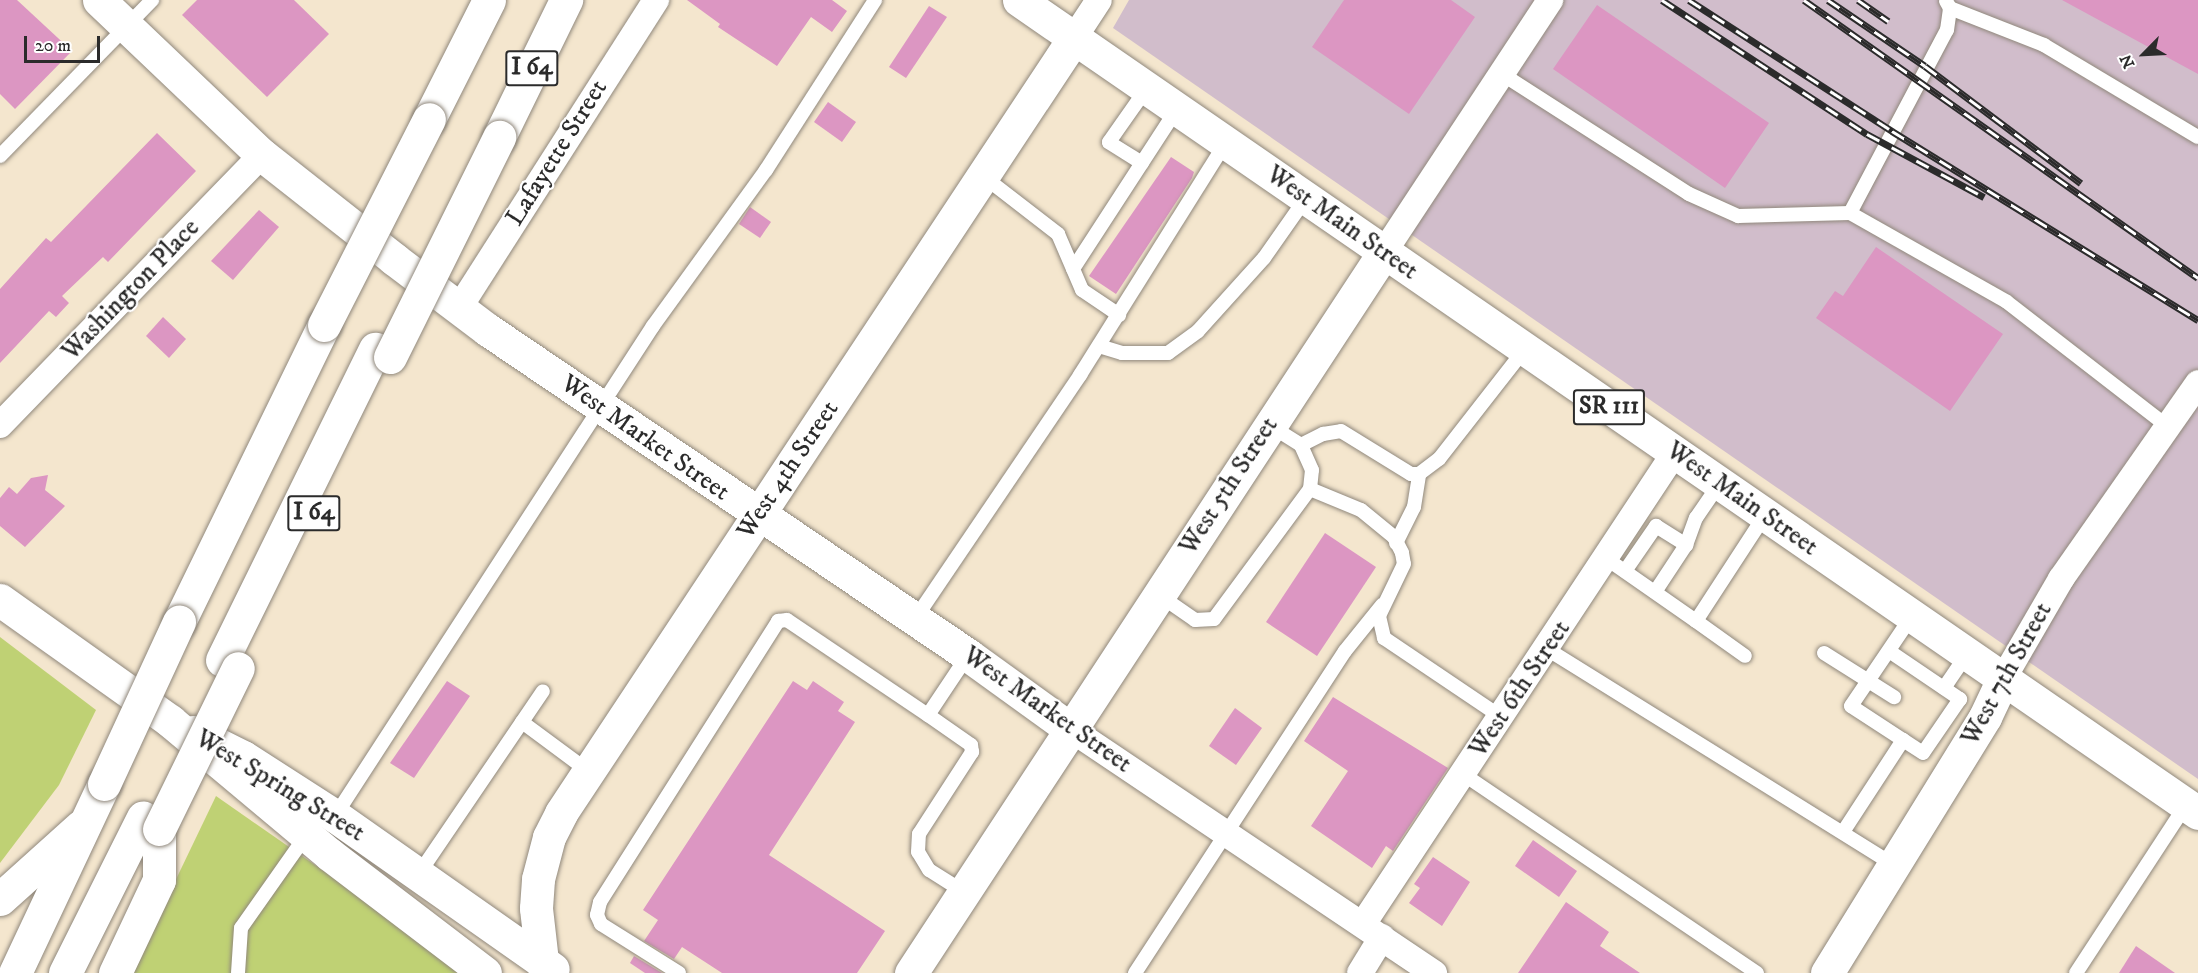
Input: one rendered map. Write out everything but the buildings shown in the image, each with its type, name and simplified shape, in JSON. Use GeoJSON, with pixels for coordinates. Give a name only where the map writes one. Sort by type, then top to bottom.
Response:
{"type":"FeatureCollection","features":[{"type":"Feature","properties":{"kind":"main road","name":"West Market Street"},"geometry":{"type":"LineString","coordinates":[[99,0],[262,155],[459,308],[736,501],[760,513],[968,655],[1069,728]]}},
{"type":"Feature","properties":{"kind":"main road","name":"I 64"},"geometry":{"type":"LineString","coordinates":[[15,973],[179,622],[324,325],[489,0]]}},
{"type":"Feature","properties":{"kind":"main road"},"geometry":{"type":"LineString","coordinates":[[490,134],[545,0]]}},
{"type":"Feature","properties":{"kind":"main road","name":"I 64"},"geometry":{"type":"LineString","coordinates":[[82,973],[151,823],[490,134],[566,0]]}},
{"type":"Feature","properties":{"kind":"main road","name":"West Main Street"},"geometry":{"type":"LineString","coordinates":[[1019,0],[2192,809]]}},
{"type":"Feature","properties":{"kind":"main road","name":"West 4th Street"},"geometry":{"type":"LineString","coordinates":[[549,969],[536,902],[542,862],[553,828],[588,771],[1074,38]]}},
{"type":"Feature","properties":{"kind":"main road","name":"West 5th Street"},"geometry":{"type":"LineString","coordinates":[[921,970],[964,892],[1069,728],[1384,252]]}},
{"type":"Feature","properties":{"kind":"main road","name":"West Spring Street"},"geometry":{"type":"LineString","coordinates":[[0,600],[170,721],[243,757],[335,816],[549,969]]}},
{"type":"Feature","properties":{"kind":"main road","name":"West 7th Street"},"geometry":{"type":"LineString","coordinates":[[1827,973],[1893,864],[1950,734],[2003,679]]}},
{"type":"Feature","properties":{"kind":"main road"},"geometry":{"type":"LineString","coordinates":[[170,721],[307,834],[485,973]]}},
{"type":"Feature","properties":{"kind":"main road"},"geometry":{"type":"LineString","coordinates":[[0,898],[88,820]]}},
{"type":"Feature","properties":{"kind":"main road"},"geometry":{"type":"LineString","coordinates":[[65,973],[151,823]]}},
{"type":"Feature","properties":{"kind":"main road"},"geometry":{"type":"LineString","coordinates":[[115,973],[159,880],[151,823]]}},
{"type":"Feature","properties":{"kind":"street","name":"Lafayette Street"},"geometry":{"type":"LineString","coordinates":[[459,308],[656,0]]}},
{"type":"Feature","properties":{"kind":"street","name":"West 4th Street"},"geometry":{"type":"LineString","coordinates":[[1074,38],[1099,0]]}},
{"type":"Feature","properties":{"kind":"street","name":"West 5th Street"},"geometry":{"type":"LineString","coordinates":[[1384,252],[1550,0]]}},
{"type":"Feature","properties":{"kind":"street","name":"Washington Place"},"geometry":{"type":"LineString","coordinates":[[0,425],[262,155]]}},
{"type":"Feature","properties":{"kind":"street","name":"West 7th Street"},"geometry":{"type":"LineString","coordinates":[[2003,679],[2061,579],[2198,383]]}},
{"type":"Feature","properties":{"kind":"street","name":"West 6th Street"},"geometry":{"type":"LineString","coordinates":[[1360,973],[1372,931],[1463,774],[1547,649],[1616,565],[1675,452]]}},
{"type":"Feature","properties":{"kind":"street","name":"West Market Street"},"geometry":{"type":"LineString","coordinates":[[1069,728],[1226,831],[1434,973]]}},
{"type":"Feature","properties":{"kind":"lane"},"geometry":{"type":"LineString","coordinates":[[0,156],[152,0]]}},
{"type":"Feature","properties":{"kind":"lane"},"geometry":{"type":"LineString","coordinates":[[335,816],[604,408],[653,326],[766,170],[875,0]]}},
{"type":"Feature","properties":{"kind":"lane"},"geometry":{"type":"LineString","coordinates":[[1851,213],[1947,30],[1948,4],[2044,45],[2198,137]]}},
{"type":"Feature","properties":{"kind":"lane"},"geometry":{"type":"LineString","coordinates":[[1502,74],[1689,194],[1738,216],[1851,213],[2007,302],[2168,427]]}},
{"type":"Feature","properties":{"kind":"lane"},"geometry":{"type":"LineString","coordinates":[[1142,163],[1109,142],[1147,88]]}},
{"type":"Feature","properties":{"kind":"lane"},"geometry":{"type":"LineString","coordinates":[[1073,269],[1177,109]]}},
{"type":"Feature","properties":{"kind":"lane"},"geometry":{"type":"LineString","coordinates":[[915,619],[1099,346],[1226,142]]}},
{"type":"Feature","properties":{"kind":"lane"},"geometry":{"type":"LineString","coordinates":[[983,176],[1058,234],[1082,290],[1119,315]]}},
{"type":"Feature","properties":{"kind":"lane"},"geometry":{"type":"LineString","coordinates":[[1099,346],[1122,353],[1168,353],[1198,331],[1264,258],[1306,198]]}},
{"type":"Feature","properties":{"kind":"lane"},"geometry":{"type":"LineString","coordinates":[[1301,445],[1323,434],[1341,431],[1411,474],[1419,474],[1439,459],[1525,349]]}},
{"type":"Feature","properties":{"kind":"lane"},"geometry":{"type":"LineString","coordinates":[[1157,594],[1195,620],[1214,619],[1310,489],[1312,470],[1301,445],[1268,425]]}},
{"type":"Feature","properties":{"kind":"lane"},"geometry":{"type":"LineString","coordinates":[[1396,543],[1413,507],[1419,474]]}},
{"type":"Feature","properties":{"kind":"lane"},"geometry":{"type":"LineString","coordinates":[[1655,592],[1686,545],[1696,518],[1719,483]]}},
{"type":"Feature","properties":{"kind":"lane"},"geometry":{"type":"LineString","coordinates":[[1135,973],[1345,651],[1382,605],[1404,564],[1396,543],[1361,510],[1310,489]]}},
{"type":"Feature","properties":{"kind":"lane"},"geometry":{"type":"LineString","coordinates":[[1696,621],[1765,514]]}},
{"type":"Feature","properties":{"kind":"lane"},"geometry":{"type":"LineString","coordinates":[[1686,545],[1656,526],[1616,565],[1745,656]]}},
{"type":"Feature","properties":{"kind":"lane"},"geometry":{"type":"LineString","coordinates":[[1382,605],[1381,629],[1391,645],[1501,717]]}},
{"type":"Feature","properties":{"kind":"lane"},"geometry":{"type":"LineString","coordinates":[[1889,651],[1960,699],[1950,734],[1923,753],[1851,706],[1912,616]]}},
{"type":"Feature","properties":{"kind":"lane"},"geometry":{"type":"LineString","coordinates":[[679,973],[601,924],[597,915],[600,902],[778,621],[787,620],[971,745],[972,752],[919,834],[918,852],[929,870],[964,892]]}},
{"type":"Feature","properties":{"kind":"lane"},"geometry":{"type":"LineString","coordinates":[[1547,649],[1893,864]]}},
{"type":"Feature","properties":{"kind":"lane"},"geometry":{"type":"LineString","coordinates":[[1824,653],[1894,697]]}},
{"type":"Feature","properties":{"kind":"lane"},"geometry":{"type":"LineString","coordinates":[[1944,688],[1967,654]]}},
{"type":"Feature","properties":{"kind":"lane"},"geometry":{"type":"LineString","coordinates":[[928,715],[968,655]]}},
{"type":"Feature","properties":{"kind":"lane"},"geometry":{"type":"LineString","coordinates":[[418,875],[543,691]]}},
{"type":"Feature","properties":{"kind":"lane"},"geometry":{"type":"LineString","coordinates":[[522,722],[588,771]]}},
{"type":"Feature","properties":{"kind":"lane"},"geometry":{"type":"LineString","coordinates":[[1843,832],[1903,740]]}},
{"type":"Feature","properties":{"kind":"lane"},"geometry":{"type":"LineString","coordinates":[[1463,774],[1757,973]]}},
{"type":"Feature","properties":{"kind":"lane"},"geometry":{"type":"LineString","coordinates":[[2076,973],[2192,809]]}},
{"type":"Feature","properties":{"kind":"lane"},"geometry":{"type":"LineString","coordinates":[[238,973],[241,928],[307,834]]}},
{"type":"Feature","properties":{"kind":"shaded area"},"geometry":{"type":"Polygon","coordinates":[[[1129,0],[2198,0],[2198,779],[1113,28],[1129,0]]]}},
{"type":"Feature","properties":{"kind":"green space"},"geometry":{"type":"Polygon","coordinates":[[[0,637],[96,710],[59,785],[0,863],[0,637]]]}},
{"type":"Feature","properties":{"kind":"green space"},"geometry":{"type":"Polygon","coordinates":[[[216,796],[325,872],[459,973],[131,973],[216,796]]]}},
{"type":"Feature","properties":{"kind":"railway"},"geometry":{"type":"LineString","coordinates":[[1662,0],[1867,134],[1984,197]]}},
{"type":"Feature","properties":{"kind":"railway"},"geometry":{"type":"LineString","coordinates":[[1689,0],[1892,131],[2198,320]]}},
{"type":"Feature","properties":{"kind":"railway"},"geometry":{"type":"LineString","coordinates":[[1804,0],[2198,278]]}},
{"type":"Feature","properties":{"kind":"railway"},"geometry":{"type":"LineString","coordinates":[[1828,0],[1925,66],[2081,183]]}},
{"type":"Feature","properties":{"kind":"railway"},"geometry":{"type":"LineString","coordinates":[[1858,0],[1888,21]]}}]}
